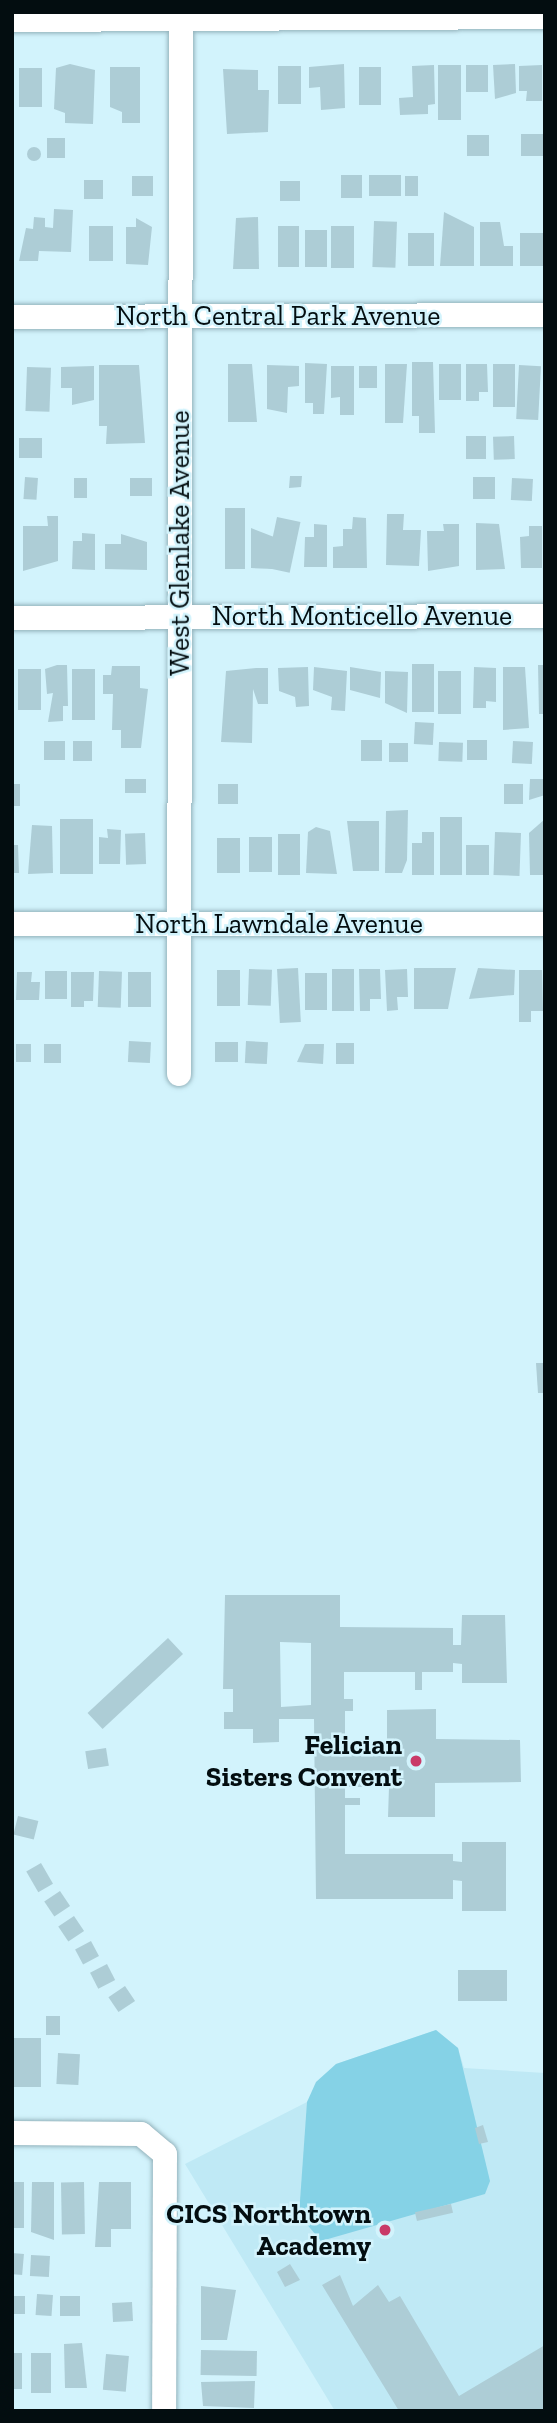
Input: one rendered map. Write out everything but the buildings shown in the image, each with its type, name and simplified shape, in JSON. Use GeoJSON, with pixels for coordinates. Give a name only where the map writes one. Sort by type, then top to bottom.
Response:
{"type":"FeatureCollection","features":[{"type":"Feature","properties":{"kind":"street"},"geometry":{"type":"LineString","coordinates":[[12,20],[181,16],[545,17]]}},
{"type":"Feature","properties":{"kind":"street","name":"West Glenlake Avenue"},"geometry":{"type":"LineString","coordinates":[[179,1074],[181,16]]}},
{"type":"Feature","properties":{"kind":"street","name":"North Central Park Avenue"},"geometry":{"type":"LineString","coordinates":[[12,317],[545,314]]}},
{"type":"Feature","properties":{"kind":"street","name":"North Monticello Avenue"},"geometry":{"type":"LineString","coordinates":[[12,618],[545,616]]}},
{"type":"Feature","properties":{"kind":"street","name":"North Lawndale Avenue"},"geometry":{"type":"LineString","coordinates":[[12,924],[545,925]]}},
{"type":"Feature","properties":{"kind":"street"},"geometry":{"type":"LineString","coordinates":[[12,2133],[141,2134],[165,2154],[164,2411]]}},
{"type":"Feature","properties":{"kind":"shaded area","name":"CICS Northtown Academy"},"geometry":{"type":"Polygon","coordinates":[[[436,2030],[458,2048],[464,2068],[545,2073],[545,2411],[335,2411],[185,2164],[307,2102],[336,2064],[436,2030]]]}},
{"type":"Feature","properties":{"kind":"shaded area"},"geometry":{"type":"Polygon","coordinates":[[[436,2030],[458,2048],[490,2181],[485,2194],[321,2241],[299,2215],[307,2102],[316,2082],[336,2064],[436,2030]]]}},
{"type":"Feature","properties":{"kind":"place","name":"Felician Sisters Convent"},"geometry":{"type":"Point","coordinates":[416,1761]}},
{"type":"Feature","properties":{"kind":"place","name":"CICS Northtown Academy"},"geometry":{"type":"Point","coordinates":[385,2230]}}]}
